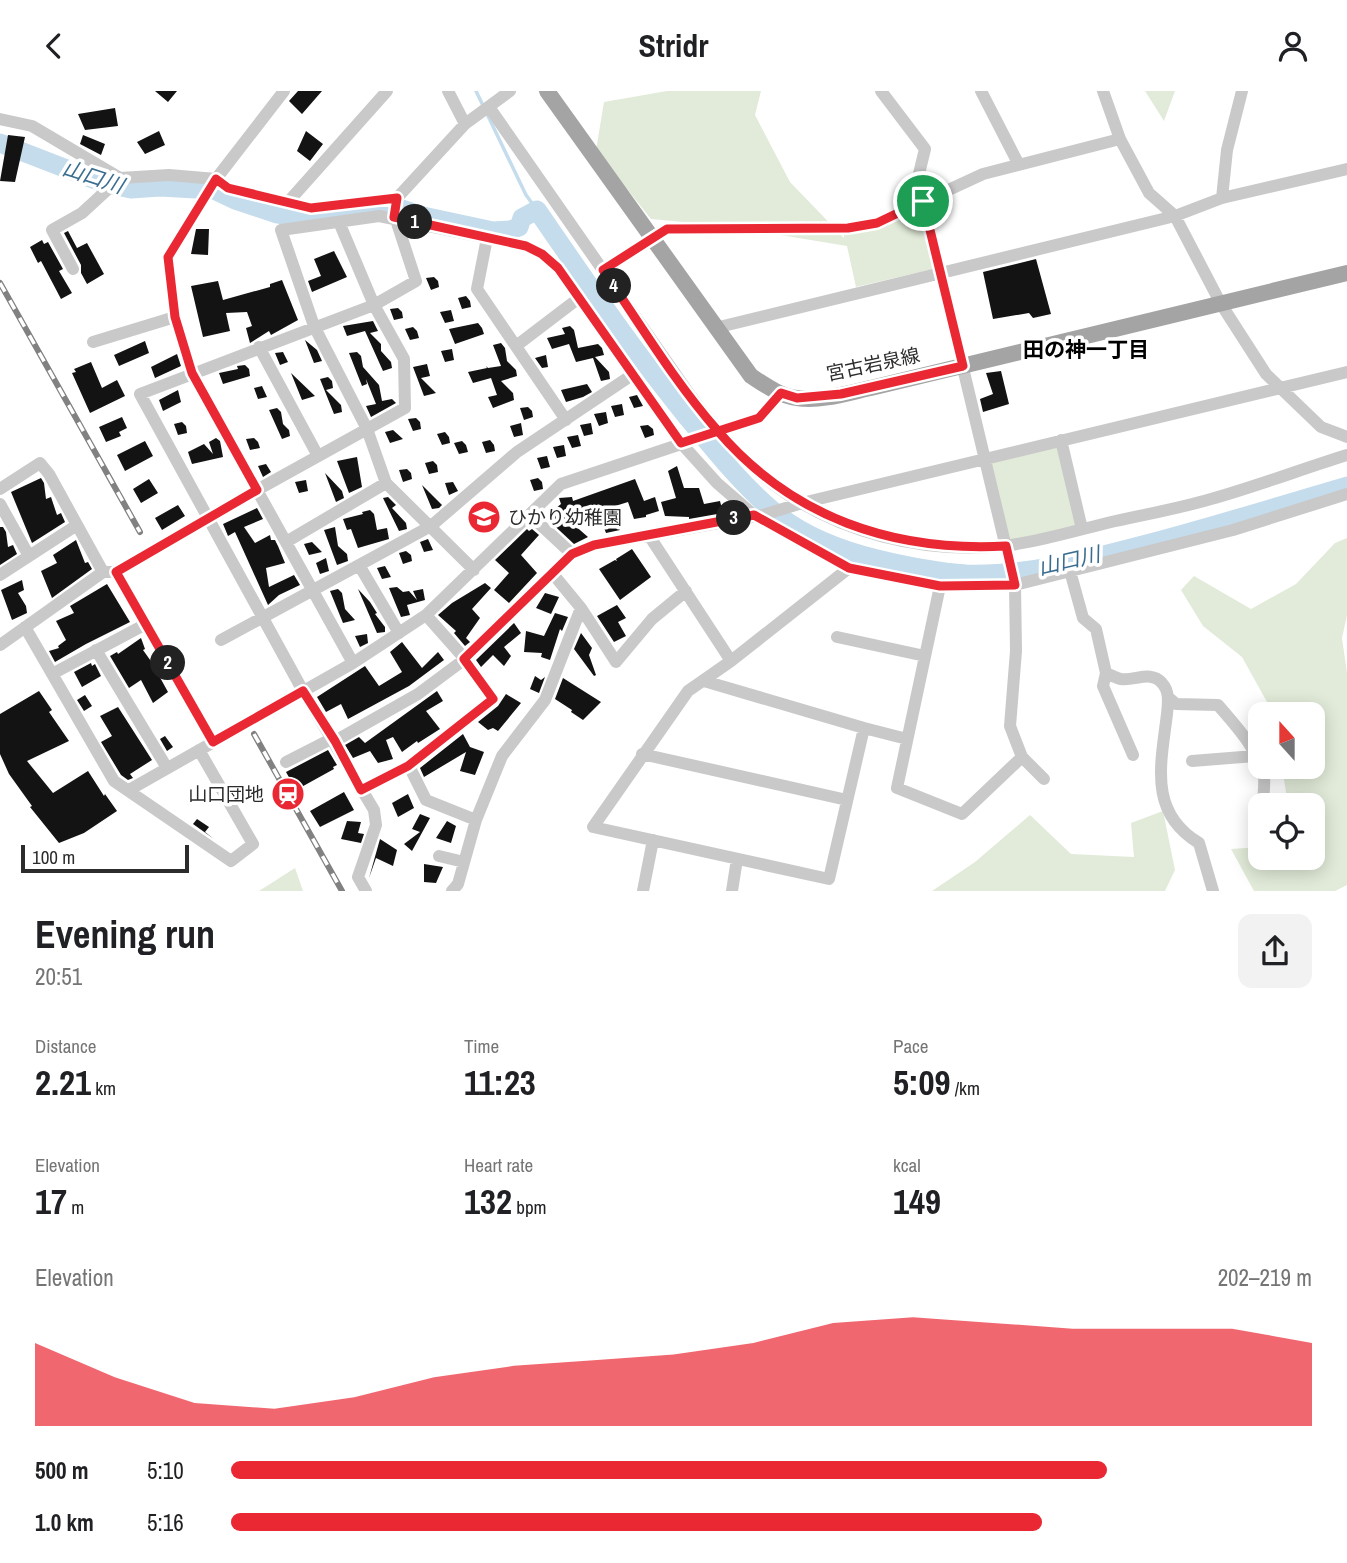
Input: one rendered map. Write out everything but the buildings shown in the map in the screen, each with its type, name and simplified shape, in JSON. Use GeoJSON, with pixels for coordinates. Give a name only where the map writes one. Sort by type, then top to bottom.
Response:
{"type":"FeatureCollection","features":[{"type":"Feature","properties":{"kind":"main road","name":"宮古岩泉線"},"geometry":{"type":"LineString","coordinates":[[547,91],[751,376],[781,393],[797,398],[841,394],[1347,273]]}},
{"type":"Feature","properties":{"kind":"street"},"geometry":{"type":"LineString","coordinates":[[284,91],[216,179],[168,257],[175,317],[192,373],[353,663]]}},
{"type":"Feature","properties":{"kind":"street"},"geometry":{"type":"LineString","coordinates":[[289,201],[387,91]]}},
{"type":"Feature","properties":{"kind":"street"},"geometry":{"type":"LineString","coordinates":[[448,91],[465,124]]}},
{"type":"Feature","properties":{"kind":"street"},"geometry":{"type":"LineString","coordinates":[[366,891],[358,877],[376,825],[374,810],[303,691],[140,394],[374,305],[416,281],[394,217],[397,198],[465,124],[510,91]]}},
{"type":"Feature","properties":{"kind":"street"},"geometry":{"type":"LineString","coordinates":[[881,91],[925,149],[917,204],[940,273],[1015,581],[1016,651],[1010,726],[1021,757],[1044,779]]}},
{"type":"Feature","properties":{"kind":"street"},"geometry":{"type":"LineString","coordinates":[[981,91],[1018,163]]}},
{"type":"Feature","properties":{"kind":"street"},"geometry":{"type":"LineString","coordinates":[[1104,91],[1120,139],[1149,193],[1175,216],[1221,304],[1266,374],[1321,427],[1347,437]]}},
{"type":"Feature","properties":{"kind":"street"},"geometry":{"type":"LineString","coordinates":[[1222,198],[1227,150],[1242,91]]}},
{"type":"Feature","properties":{"kind":"street"},"geometry":{"type":"LineString","coordinates":[[489,107],[717,431],[773,484],[802,503],[852,527],[885,537],[929,545],[1007,548],[1209,500],[1347,454]]}},
{"type":"Feature","properties":{"kind":"street"},"geometry":{"type":"LineString","coordinates":[[0,119],[32,126],[120,178],[169,175],[216,179],[228,188],[311,208],[397,198]]}},
{"type":"Feature","properties":{"kind":"street"},"geometry":{"type":"LineString","coordinates":[[603,270],[667,229],[848,228],[877,223],[983,174],[1120,139]]}},
{"type":"Feature","properties":{"kind":"street"},"geometry":{"type":"LineString","coordinates":[[715,328],[1175,216],[1222,198],[1347,169]]}},
{"type":"Feature","properties":{"kind":"street"},"geometry":{"type":"LineString","coordinates":[[73,269],[52,230],[82,213],[120,178]]}},
{"type":"Feature","properties":{"kind":"street"},"geometry":{"type":"LineString","coordinates":[[474,570],[386,483],[367,429],[314,326],[281,230],[379,216],[394,217],[526,246],[542,254],[558,268],[681,443],[717,484],[758,515],[849,568],[940,586],[1015,581],[1070,571],[1233,530],[1347,494]]}},
{"type":"Feature","properties":{"kind":"street"},"geometry":{"type":"LineString","coordinates":[[0,645],[110,572],[405,408],[404,359],[374,305],[339,222]]}},
{"type":"Feature","properties":{"kind":"street"},"geometry":{"type":"LineString","coordinates":[[487,238],[477,289],[566,420]]}},
{"type":"Feature","properties":{"kind":"street"},"geometry":{"type":"LineString","coordinates":[[516,346],[579,298]]}},
{"type":"Feature","properties":{"kind":"street"},"geometry":{"type":"LineString","coordinates":[[93,342],[175,317]]}},
{"type":"Feature","properties":{"kind":"street"},"geometry":{"type":"LineString","coordinates":[[259,347],[318,456]]}},
{"type":"Feature","properties":{"kind":"street"},"geometry":{"type":"LineString","coordinates":[[286,762],[418,694],[464,659],[572,554],[594,545],[758,515],[1347,372]]}},
{"type":"Feature","properties":{"kind":"street"},"geometry":{"type":"LineString","coordinates":[[221,640],[431,526],[517,452],[632,375]]}},
{"type":"Feature","properties":{"kind":"street"},"geometry":{"type":"LineString","coordinates":[[129,790],[353,663],[426,615],[561,484],[759,418],[781,393]]}},
{"type":"Feature","properties":{"kind":"street"},"geometry":{"type":"LineString","coordinates":[[1061,440],[1082,529]]}},
{"type":"Feature","properties":{"kind":"street"},"geometry":{"type":"LineString","coordinates":[[0,489],[40,463],[77,525],[146,624],[213,742]]}},
{"type":"Feature","properties":{"kind":"street"},"geometry":{"type":"LineString","coordinates":[[286,542],[386,483]]}},
{"type":"Feature","properties":{"kind":"street"},"geometry":{"type":"LineString","coordinates":[[0,504],[29,556]]}},
{"type":"Feature","properties":{"kind":"street"},"geometry":{"type":"LineString","coordinates":[[530,515],[572,554]]}},
{"type":"Feature","properties":{"kind":"street"},"geometry":{"type":"LineString","coordinates":[[0,575],[77,525]]}},
{"type":"Feature","properties":{"kind":"street"},"geometry":{"type":"LineString","coordinates":[[648,534],[732,661]]}},
{"type":"Feature","properties":{"kind":"street"},"geometry":{"type":"LineString","coordinates":[[359,565],[399,633]]}},
{"type":"Feature","properties":{"kind":"street"},"geometry":{"type":"LineString","coordinates":[[849,568],[732,661],[688,691],[593,827],[737,859],[828,885],[864,728]]}},
{"type":"Feature","properties":{"kind":"street"},"geometry":{"type":"LineString","coordinates":[[1070,571],[1083,618],[1096,629],[1106,673],[1103,686],[1133,755]]}},
{"type":"Feature","properties":{"kind":"street"},"geometry":{"type":"LineString","coordinates":[[552,574],[581,608],[617,662],[652,619],[686,591]]}},
{"type":"Feature","properties":{"kind":"street"},"geometry":{"type":"LineString","coordinates":[[940,586],[897,788],[962,814],[1021,757]]}},
{"type":"Feature","properties":{"kind":"street"},"geometry":{"type":"LineString","coordinates":[[452,891],[458,884],[476,820],[502,756],[545,700],[581,608]]}},
{"type":"Feature","properties":{"kind":"street"},"geometry":{"type":"LineString","coordinates":[[361,790],[408,766],[493,699],[464,659],[426,615]]}},
{"type":"Feature","properties":{"kind":"street"},"geometry":{"type":"LineString","coordinates":[[52,674],[146,624]]}},
{"type":"Feature","properties":{"kind":"street"},"geometry":{"type":"LineString","coordinates":[[25,627],[114,781],[231,861],[253,844],[199,750]]}},
{"type":"Feature","properties":{"kind":"street"},"geometry":{"type":"LineString","coordinates":[[837,636],[925,656]]}},
{"type":"Feature","properties":{"kind":"street"},"geometry":{"type":"LineString","coordinates":[[96,650],[167,768]]}},
{"type":"Feature","properties":{"kind":"street"},"geometry":{"type":"LineString","coordinates":[[1106,673],[1122,679],[1150,676],[1162,683],[1168,697],[1176,704],[1217,705],[1237,727],[1248,745]]}},
{"type":"Feature","properties":{"kind":"street"},"geometry":{"type":"LineString","coordinates":[[704,681],[907,739]]}},
{"type":"Feature","properties":{"kind":"street"},"geometry":{"type":"LineString","coordinates":[[1168,697],[1160,771],[1163,801],[1184,834],[1199,843],[1213,891]]}},
{"type":"Feature","properties":{"kind":"street"},"geometry":{"type":"LineString","coordinates":[[642,754],[847,800]]}},
{"type":"Feature","properties":{"kind":"street"},"geometry":{"type":"LineString","coordinates":[[1192,761],[1248,757]]}},
{"type":"Feature","properties":{"kind":"street"},"geometry":{"type":"LineString","coordinates":[[408,766],[426,800],[476,820]]}},
{"type":"Feature","properties":{"kind":"street"},"geometry":{"type":"LineString","coordinates":[[643,891],[653,840]]}},
{"type":"Feature","properties":{"kind":"street"},"geometry":{"type":"LineString","coordinates":[[439,856],[464,862]]}},
{"type":"Feature","properties":{"kind":"street"},"geometry":{"type":"LineString","coordinates":[[732,891],[737,859]]}},
{"type":"Feature","properties":{"kind":"green space"},"geometry":{"type":"Polygon","coordinates":[[[667,91],[761,91],[755,115],[790,182],[844,238],[844,233],[878,229],[920,211],[933,269],[856,287],[847,246],[726,226],[651,219],[596,150],[604,102],[667,91]]]}},
{"type":"Feature","properties":{"kind":"green space"},"geometry":{"type":"Polygon","coordinates":[[[1145,91],[1175,91],[1164,121],[1145,91]]]}},
{"type":"Feature","properties":{"kind":"green space"},"geometry":{"type":"Polygon","coordinates":[[[1059,446],[1077,526],[1009,541],[990,463],[1059,446]]]}},
{"type":"Feature","properties":{"kind":"green space"},"geometry":{"type":"Polygon","coordinates":[[[1347,538],[1347,615],[1342,638],[1347,673],[1347,885],[1335,891],[1254,891],[1231,849],[1248,848],[1248,870],[1325,870],[1325,793],[1286,793],[1284,779],[1325,779],[1325,702],[1267,702],[1242,657],[1203,626],[1181,590],[1194,576],[1251,609],[1296,584],[1335,543],[1347,538]]]}},
{"type":"Feature","properties":{"kind":"green space"},"geometry":{"type":"Polygon","coordinates":[[[1163,811],[1175,870],[1165,891],[932,891],[975,862],[1030,815],[1071,854],[1134,857],[1131,823],[1163,811]]]}},
{"type":"Feature","properties":{"kind":"green space"},"geometry":{"type":"Polygon","coordinates":[[[295,868],[303,891],[259,891],[295,868]]]}},
{"type":"Feature","properties":{"kind":"waterway"},"geometry":{"type":"LineString","coordinates":[[476,91],[526,195],[537,210]]}},
{"type":"Feature","properties":{"kind":"waterway","name":"山口川"},"geometry":{"type":"LineString","coordinates":[[0,143],[103,183],[131,189],[160,187],[214,190],[277,214],[300,218],[372,208],[402,209],[493,231],[519,227],[522,218],[537,210],[655,376],[714,450],[752,491],[795,527],[835,546],[877,559],[966,574],[1033,570],[1143,545],[1347,486]]}},
{"type":"Feature","properties":{"kind":"railway"},"geometry":{"type":"LineString","coordinates":[[0,283],[140,532]]}},
{"type":"Feature","properties":{"kind":"railway"},"geometry":{"type":"LineString","coordinates":[[254,734],[342,891]]}},
{"type":"Feature","properties":{"kind":"place","name":"ひかり幼稚園"},"geometry":{"type":"Point","coordinates":[484,517]}},
{"type":"Feature","properties":{"kind":"place","name":"山口団地"},"geometry":{"type":"Point","coordinates":[288,794]}},
{"type":"Feature","properties":{"kind":"district","name":"田の神一丁目"},"geometry":{"type":"Point","coordinates":[1086,350]}},
{"type":"Feature","properties":{"kind":"route"},"geometry":{"type":"LineString","coordinates":[[923,201],[877,223],[848,228],[667,229],[603,270],[717,431],[773,484],[802,503],[852,527],[885,537],[967,548],[1006,546],[1015,585],[940,586],[849,568],[754,515],[594,545],[572,554],[464,659],[493,699],[408,766],[361,790],[335,741],[303,691],[213,742],[116,572],[257,490],[192,373],[175,317],[168,257],[216,179],[228,188],[311,208],[397,198],[394,217],[526,246],[542,254],[558,268],[681,443],[717,431],[759,418],[781,393],[797,398],[815,398],[963,366],[923,201]]}}]}
